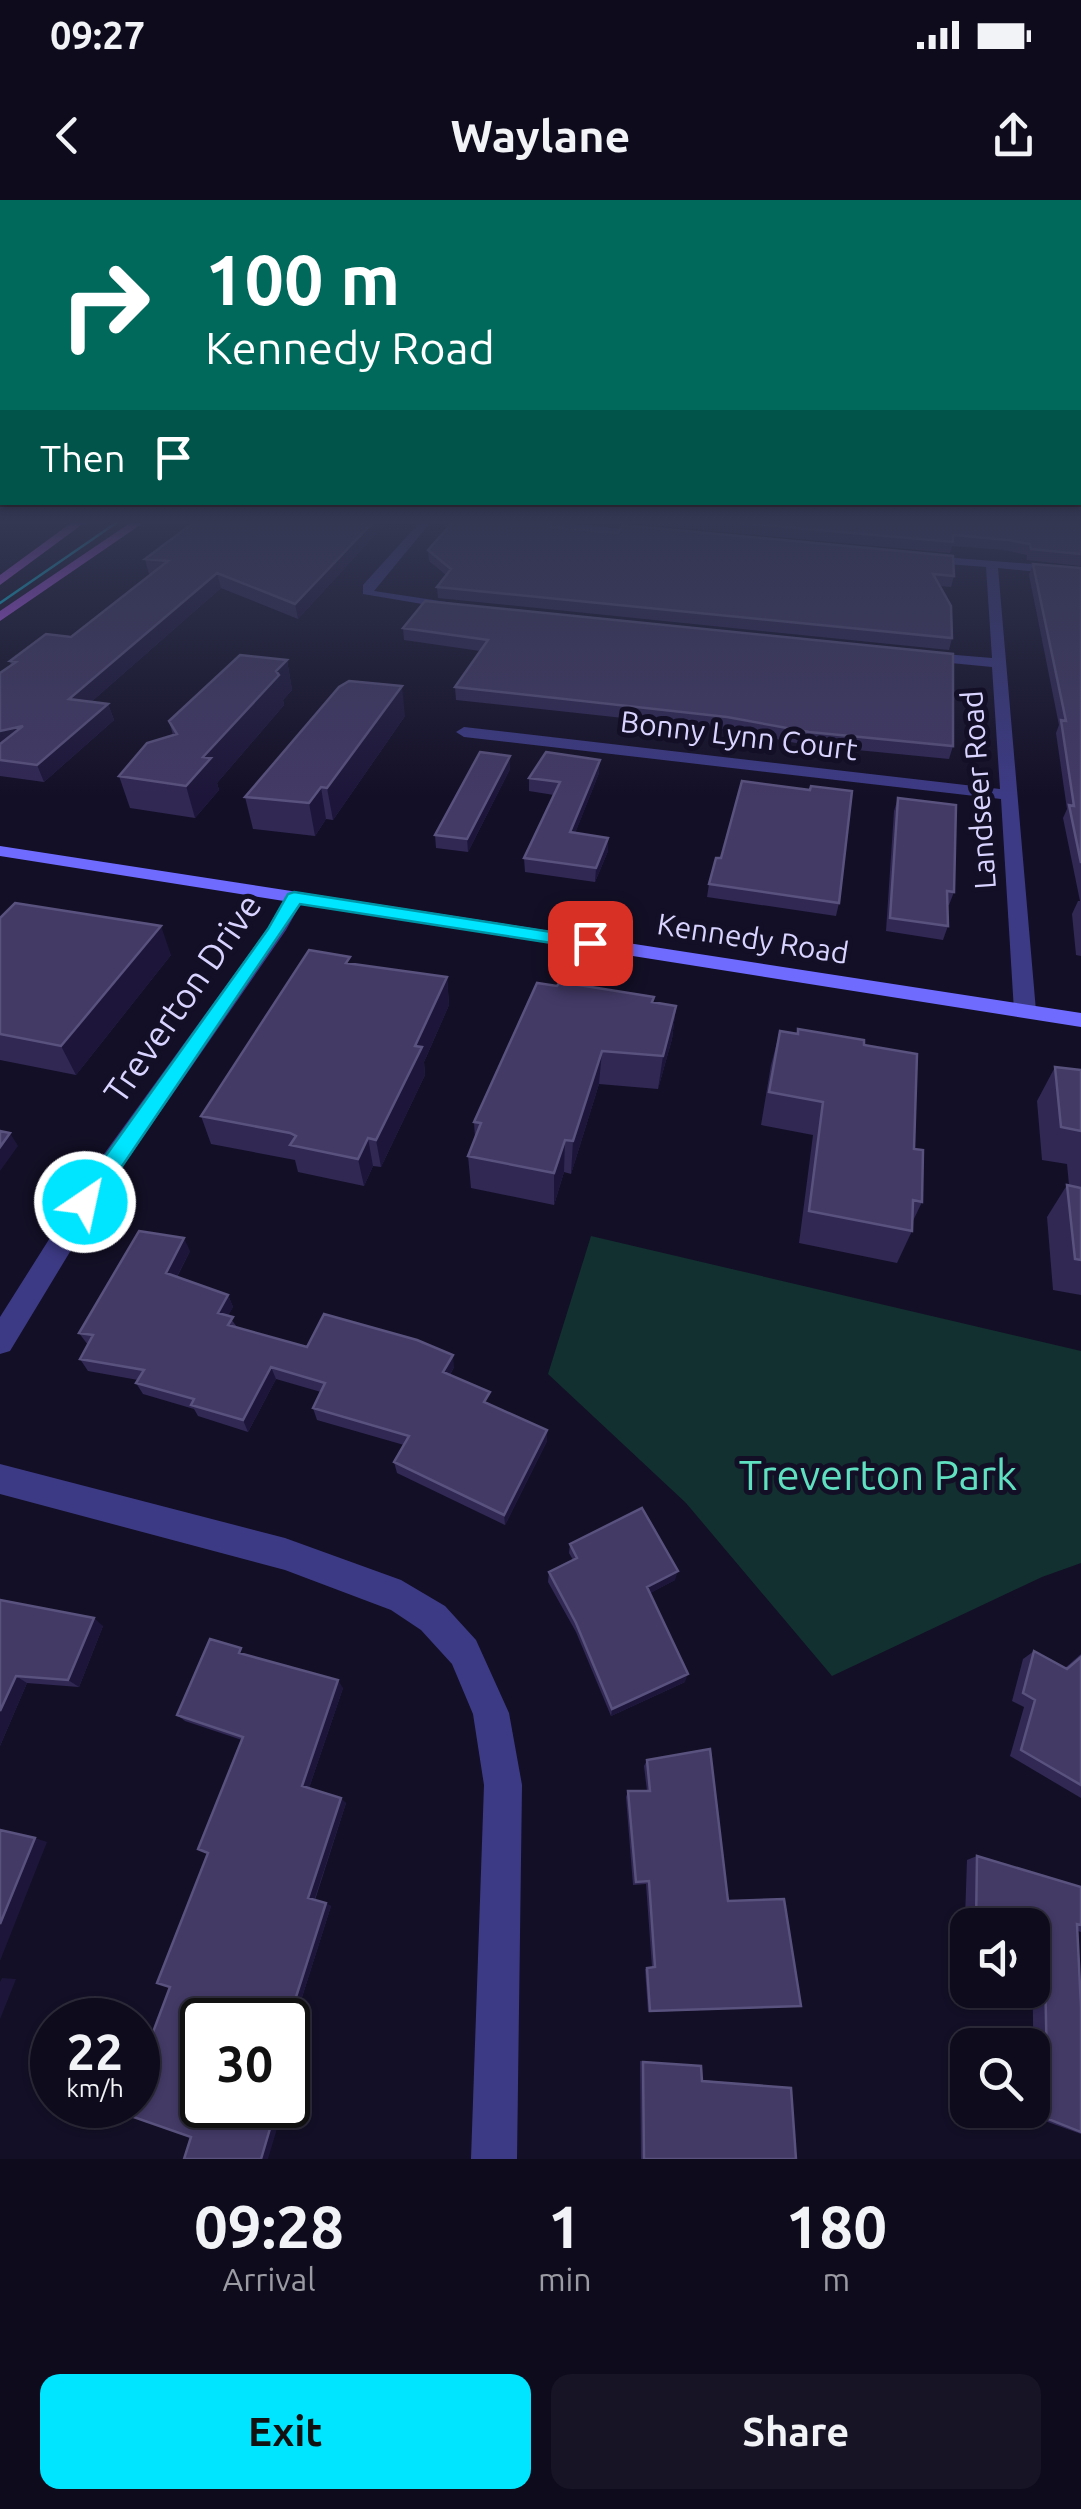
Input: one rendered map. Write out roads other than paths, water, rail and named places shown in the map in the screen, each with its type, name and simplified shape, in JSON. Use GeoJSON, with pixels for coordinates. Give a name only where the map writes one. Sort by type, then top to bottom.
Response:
{"type":"FeatureCollection","features":[{"type":"Feature","properties":{"kind":"main road","name":"Kennedy Road"},"geometry":{"type":"LineString","coordinates":[[0,851],[1081,1020]]}},
{"type":"Feature","properties":{"kind":"street","name":"Landseer Road"},"geometry":{"type":"LineString","coordinates":[[996,614],[1024,1011]]}},
{"type":"Feature","properties":{"kind":"street"},"geometry":{"type":"LineString","coordinates":[[895,654],[999,663]]}},
{"type":"Feature","properties":{"kind":"street","name":"Bonny Lynn Court"},"geometry":{"type":"LineString","coordinates":[[464,732],[1008,794]]}},
{"type":"Feature","properties":{"kind":"street","name":"Treverton Drive"},"geometry":{"type":"LineString","coordinates":[[0,1342],[45,1263],[114,1158],[276,930],[294,898]]}},
{"type":"Feature","properties":{"kind":"street"},"geometry":{"type":"LineString","coordinates":[[0,1479],[286,1554],[401,1596],[433,1618],[464,1652],[491,1713],[503,1785],[494,2159]]}},
{"type":"Feature","properties":{"kind":"park label","name":"Treverton Park"},"geometry":{"type":"Point","coordinates":[878,1474]}}]}
